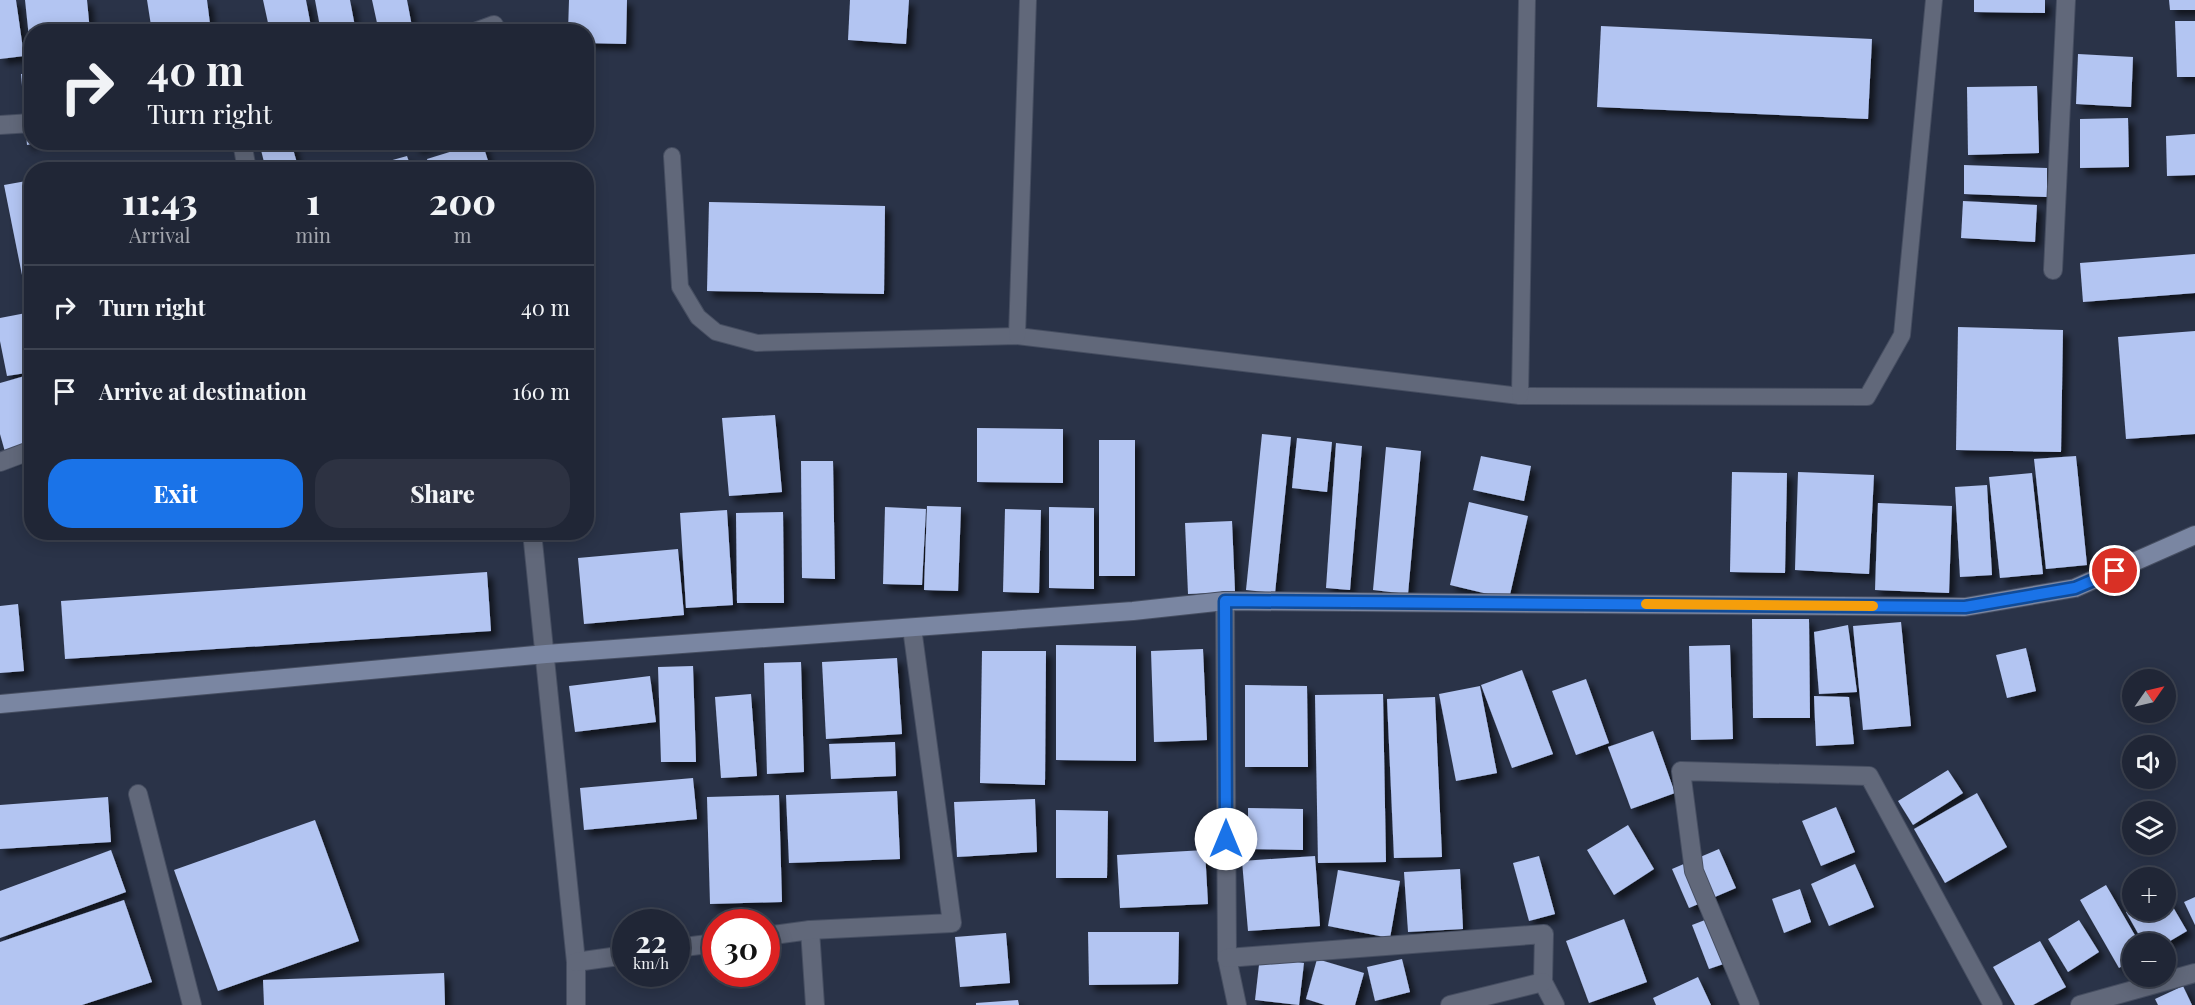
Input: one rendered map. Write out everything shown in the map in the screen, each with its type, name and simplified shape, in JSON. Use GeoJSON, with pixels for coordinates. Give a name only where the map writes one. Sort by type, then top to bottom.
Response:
{"type":"FeatureCollection","features":[{"type":"Feature","properties":{"kind":"street"},"geometry":{"type":"LineString","coordinates":[[2053,270],[2066,0]]}},
{"type":"Feature","properties":{"kind":"street"},"geometry":{"type":"LineString","coordinates":[[0,125],[24,124]]}},
{"type":"Feature","properties":{"kind":"street"},"geometry":{"type":"LineString","coordinates":[[0,462],[24,453]]}},
{"type":"Feature","properties":{"kind":"street"},"geometry":{"type":"LineString","coordinates":[[0,704],[546,654],[912,628],[1225,601],[1965,607],[2075,588],[2195,535]]}},
{"type":"Feature","properties":{"kind":"street"},"geometry":{"type":"LineString","coordinates":[[533,540],[576,962],[576,1005]]}},
{"type":"Feature","properties":{"kind":"street"},"geometry":{"type":"LineString","coordinates":[[1225,601],[1227,958],[1237,1005]]}},
{"type":"Feature","properties":{"kind":"street"},"geometry":{"type":"LineString","coordinates":[[780,934],[810,930],[952,923],[912,628]]}},
{"type":"Feature","properties":{"kind":"street"},"geometry":{"type":"LineString","coordinates":[[1750,1005],[1694,871],[1681,771],[1869,776],[1993,1005]]}},
{"type":"Feature","properties":{"kind":"street"},"geometry":{"type":"LineString","coordinates":[[138,794],[192,1005]]}},
{"type":"Feature","properties":{"kind":"street"},"geometry":{"type":"LineString","coordinates":[[810,930],[815,1005]]}},
{"type":"Feature","properties":{"kind":"street"},"geometry":{"type":"LineString","coordinates":[[1227,958],[1544,934],[1543,982],[1555,1005]]}},
{"type":"Feature","properties":{"kind":"street"},"geometry":{"type":"LineString","coordinates":[[576,962],[612,957]]}},
{"type":"Feature","properties":{"kind":"street"},"geometry":{"type":"LineString","coordinates":[[2080,1005],[2195,973]]}},
{"type":"Feature","properties":{"kind":"street"},"geometry":{"type":"LineString","coordinates":[[1450,1005],[1543,982]]}},
{"type":"Feature","properties":{"kind":"lane"},"geometry":{"type":"LineString","coordinates":[[1017,336],[1028,0]]}},
{"type":"Feature","properties":{"kind":"lane"},"geometry":{"type":"LineString","coordinates":[[1520,396],[1527,0]]}},
{"type":"Feature","properties":{"kind":"lane"},"geometry":{"type":"LineString","coordinates":[[672,156],[680,286],[698,317],[716,332],[757,343],[1017,336],[1520,396],[1867,397],[1902,335],[1934,0]]}},
{"type":"Feature","properties":{"kind":"building"},"geometry":{"type":"Polygon","coordinates":[[[0,0],[16,0],[24,56],[0,59],[0,0]]]}},
{"type":"Feature","properties":{"kind":"building"},"geometry":{"type":"Polygon","coordinates":[[[25,0],[87,0],[89,24],[28,24],[25,0]]]}},
{"type":"Feature","properties":{"kind":"building"},"geometry":{"type":"Polygon","coordinates":[[[147,0],[207,0],[210,24],[151,24],[147,0]]]}},
{"type":"Feature","properties":{"kind":"building"},"geometry":{"type":"Polygon","coordinates":[[[263,0],[306,0],[310,24],[268,24],[263,0]]]}},
{"type":"Feature","properties":{"kind":"building"},"geometry":{"type":"Polygon","coordinates":[[[315,0],[350,0],[354,24],[320,24],[315,0]]]}},
{"type":"Feature","properties":{"kind":"building"},"geometry":{"type":"Polygon","coordinates":[[[372,0],[407,0],[412,24],[377,24],[372,0]]]}},
{"type":"Feature","properties":{"kind":"building"},"geometry":{"type":"Polygon","coordinates":[[[569,0],[627,0],[626,44],[594,43],[594,24],[568,24],[569,0]]]}},
{"type":"Feature","properties":{"kind":"building"},"geometry":{"type":"Polygon","coordinates":[[[850,0],[909,0],[906,44],[848,40],[850,0]]]}},
{"type":"Feature","properties":{"kind":"building"},"geometry":{"type":"Polygon","coordinates":[[[1974,0],[2045,0],[2045,13],[1974,12],[1974,0]]]}},
{"type":"Feature","properties":{"kind":"building"},"geometry":{"type":"Polygon","coordinates":[[[2169,0],[2195,0],[2195,10],[2170,10],[2169,0]]]}},
{"type":"Feature","properties":{"kind":"building"},"geometry":{"type":"Polygon","coordinates":[[[2175,21],[2195,21],[2195,77],[2177,77],[2175,21]]]}},
{"type":"Feature","properties":{"kind":"building"},"geometry":{"type":"Polygon","coordinates":[[[1601,26],[1872,39],[1868,119],[1597,107],[1601,26]]]}},
{"type":"Feature","properties":{"kind":"building"},"geometry":{"type":"Polygon","coordinates":[[[2078,54],[2133,57],[2131,107],[2076,104],[2078,54]]]}},
{"type":"Feature","properties":{"kind":"building"},"geometry":{"type":"Polygon","coordinates":[[[21,74],[24,74],[24,110],[21,74]]]}},
{"type":"Feature","properties":{"kind":"building"},"geometry":{"type":"Polygon","coordinates":[[[2037,86],[2039,153],[1968,155],[1967,87],[2037,86]]]}},
{"type":"Feature","properties":{"kind":"building"},"geometry":{"type":"Polygon","coordinates":[[[2128,118],[2129,167],[2080,168],[2080,119],[2128,118]]]}},
{"type":"Feature","properties":{"kind":"building"},"geometry":{"type":"Polygon","coordinates":[[[2195,134],[2195,175],[2167,176],[2166,136],[2195,134]]]}},
{"type":"Feature","properties":{"kind":"building"},"geometry":{"type":"Polygon","coordinates":[[[261,150],[293,150],[297,162],[264,162],[261,150]]]}},
{"type":"Feature","properties":{"kind":"building"},"geometry":{"type":"Polygon","coordinates":[[[456,150],[485,150],[488,162],[428,162],[427,159],[456,150]]]}},
{"type":"Feature","properties":{"kind":"building"},"geometry":{"type":"Polygon","coordinates":[[[407,156],[409,162],[385,162],[407,156]]]}},
{"type":"Feature","properties":{"kind":"building"},"geometry":{"type":"Polygon","coordinates":[[[1964,165],[2047,168],[2047,197],[1964,194],[1964,165]]]}},
{"type":"Feature","properties":{"kind":"building"},"geometry":{"type":"Polygon","coordinates":[[[24,181],[24,285],[4,185],[24,181]]]}},
{"type":"Feature","properties":{"kind":"building"},"geometry":{"type":"Polygon","coordinates":[[[1963,201],[2037,205],[2035,242],[1961,238],[1963,201]]]}},
{"type":"Feature","properties":{"kind":"building"},"geometry":{"type":"Polygon","coordinates":[[[709,202],[885,206],[884,294],[707,291],[709,202]]]}},
{"type":"Feature","properties":{"kind":"building"},"geometry":{"type":"Polygon","coordinates":[[[2195,254],[2195,293],[2083,302],[2080,263],[2195,254]]]}},
{"type":"Feature","properties":{"kind":"building"},"geometry":{"type":"Polygon","coordinates":[[[24,313],[24,373],[7,376],[0,341],[0,318],[24,313]]]}},
{"type":"Feature","properties":{"kind":"building"},"geometry":{"type":"Polygon","coordinates":[[[1958,327],[2063,330],[2061,452],[1956,450],[1958,327]]]}},
{"type":"Feature","properties":{"kind":"building"},"geometry":{"type":"Polygon","coordinates":[[[2195,331],[2195,434],[2126,439],[2118,337],[2195,331]]]}},
{"type":"Feature","properties":{"kind":"building"},"geometry":{"type":"Polygon","coordinates":[[[24,376],[24,454],[7,459],[0,434],[0,383],[24,376]]]}},
{"type":"Feature","properties":{"kind":"building"},"geometry":{"type":"Polygon","coordinates":[[[775,415],[782,492],[729,496],[722,418],[775,415]]]}},
{"type":"Feature","properties":{"kind":"building"},"geometry":{"type":"Polygon","coordinates":[[[977,428],[1063,429],[1063,483],[977,482],[977,428]]]}},
{"type":"Feature","properties":{"kind":"building"},"geometry":{"type":"Polygon","coordinates":[[[1262,434],[1291,437],[1275,593],[1246,590],[1262,434]]]}},
{"type":"Feature","properties":{"kind":"building"},"geometry":{"type":"Polygon","coordinates":[[[1297,438],[1332,442],[1327,492],[1292,488],[1297,438]]]}},
{"type":"Feature","properties":{"kind":"building"},"geometry":{"type":"Polygon","coordinates":[[[1099,440],[1135,440],[1135,576],[1099,576],[1099,440]]]}},
{"type":"Feature","properties":{"kind":"building"},"geometry":{"type":"Polygon","coordinates":[[[1336,443],[1362,446],[1350,590],[1326,588],[1336,443]]]}},
{"type":"Feature","properties":{"kind":"building"},"geometry":{"type":"Polygon","coordinates":[[[1386,447],[1421,451],[1408,594],[1373,590],[1386,447]]]}},
{"type":"Feature","properties":{"kind":"building"},"geometry":{"type":"Polygon","coordinates":[[[1481,456],[1531,466],[1524,501],[1473,490],[1481,456]]]}},
{"type":"Feature","properties":{"kind":"building"},"geometry":{"type":"Polygon","coordinates":[[[2076,456],[2087,565],[2046,569],[2034,459],[2076,456]]]}},
{"type":"Feature","properties":{"kind":"building"},"geometry":{"type":"Polygon","coordinates":[[[801,461],[833,461],[835,579],[802,578],[801,461]]]}},
{"type":"Feature","properties":{"kind":"building"},"geometry":{"type":"Polygon","coordinates":[[[1732,472],[1787,473],[1785,573],[1730,572],[1732,472]]]}},
{"type":"Feature","properties":{"kind":"building"},"geometry":{"type":"Polygon","coordinates":[[[1798,472],[1874,475],[1869,574],[1795,570],[1798,472]]]}},
{"type":"Feature","properties":{"kind":"building"},"geometry":{"type":"Polygon","coordinates":[[[2032,473],[2043,574],[2000,578],[1989,477],[2032,473]]]}},
{"type":"Feature","properties":{"kind":"building"},"geometry":{"type":"Polygon","coordinates":[[[1987,485],[1992,575],[1960,577],[1955,487],[1987,485]]]}},
{"type":"Feature","properties":{"kind":"building"},"geometry":{"type":"Polygon","coordinates":[[[1469,502],[1528,516],[1509,599],[1450,585],[1469,502]]]}},
{"type":"Feature","properties":{"kind":"building"},"geometry":{"type":"Polygon","coordinates":[[[1878,503],[1952,506],[1949,593],[1875,590],[1878,503]]]}},
{"type":"Feature","properties":{"kind":"building"},"geometry":{"type":"Polygon","coordinates":[[[927,506],[961,507],[958,591],[924,590],[927,506]]]}},
{"type":"Feature","properties":{"kind":"building"},"geometry":{"type":"Polygon","coordinates":[[[885,507],[926,509],[922,585],[883,584],[885,507]]]}},
{"type":"Feature","properties":{"kind":"building"},"geometry":{"type":"Polygon","coordinates":[[[1049,507],[1094,508],[1094,589],[1049,588],[1049,507]]]}},
{"type":"Feature","properties":{"kind":"building"},"geometry":{"type":"Polygon","coordinates":[[[1005,509],[1041,510],[1039,593],[1003,592],[1005,509]]]}},
{"type":"Feature","properties":{"kind":"building"},"geometry":{"type":"Polygon","coordinates":[[[727,510],[733,605],[686,608],[680,513],[727,510]]]}},
{"type":"Feature","properties":{"kind":"building"},"geometry":{"type":"Polygon","coordinates":[[[783,512],[784,603],[737,603],[736,513],[783,512]]]}},
{"type":"Feature","properties":{"kind":"building"},"geometry":{"type":"Polygon","coordinates":[[[1232,521],[1235,592],[1188,594],[1185,523],[1232,521]]]}},
{"type":"Feature","properties":{"kind":"building"},"geometry":{"type":"Polygon","coordinates":[[[678,549],[684,615],[584,624],[578,558],[678,549]]]}},
{"type":"Feature","properties":{"kind":"building"},"geometry":{"type":"Polygon","coordinates":[[[487,572],[491,631],[65,659],[61,601],[487,572]]]}},
{"type":"Feature","properties":{"kind":"building"},"geometry":{"type":"Polygon","coordinates":[[[18,604],[24,671],[0,673],[0,606],[18,604]]]}},
{"type":"Feature","properties":{"kind":"building"},"geometry":{"type":"Polygon","coordinates":[[[1752,619],[1809,619],[1810,718],[1753,718],[1752,619]]]}},
{"type":"Feature","properties":{"kind":"building"},"geometry":{"type":"Polygon","coordinates":[[[1901,622],[1911,726],[1863,730],[1853,626],[1901,622]]]}},
{"type":"Feature","properties":{"kind":"building"},"geometry":{"type":"Polygon","coordinates":[[[1848,625],[1857,692],[1819,694],[1814,632],[1848,625]]]}},
{"type":"Feature","properties":{"kind":"building"},"geometry":{"type":"Polygon","coordinates":[[[1056,645],[1136,646],[1136,761],[1056,760],[1056,645]]]}},
{"type":"Feature","properties":{"kind":"building"},"geometry":{"type":"Polygon","coordinates":[[[1730,645],[1733,739],[1691,740],[1689,646],[1730,645]]]}},
{"type":"Feature","properties":{"kind":"building"},"geometry":{"type":"Polygon","coordinates":[[[2026,648],[2036,691],[2007,698],[1996,655],[2026,648]]]}},
{"type":"Feature","properties":{"kind":"building"},"geometry":{"type":"Polygon","coordinates":[[[1203,649],[1207,740],[1154,742],[1151,651],[1203,649]]]}},
{"type":"Feature","properties":{"kind":"building"},"geometry":{"type":"Polygon","coordinates":[[[982,651],[1046,651],[1045,785],[980,783],[982,651]]]}},
{"type":"Feature","properties":{"kind":"building"},"geometry":{"type":"Polygon","coordinates":[[[897,658],[902,734],[826,739],[822,662],[897,658]]]}},
{"type":"Feature","properties":{"kind":"building"},"geometry":{"type":"Polygon","coordinates":[[[801,662],[804,772],[767,774],[764,663],[801,662]]]}},
{"type":"Feature","properties":{"kind":"building"},"geometry":{"type":"Polygon","coordinates":[[[693,666],[696,762],[661,762],[658,667],[693,666]]]}},
{"type":"Feature","properties":{"kind":"building"},"geometry":{"type":"Polygon","coordinates":[[[1522,670],[1553,754],[1512,768],[1481,685],[1522,670]]]}},
{"type":"Feature","properties":{"kind":"building"},"geometry":{"type":"Polygon","coordinates":[[[650,676],[656,722],[575,732],[569,686],[650,676]]]}},
{"type":"Feature","properties":{"kind":"building"},"geometry":{"type":"Polygon","coordinates":[[[1586,679],[1609,743],[1576,755],[1552,691],[1586,679]]]}},
{"type":"Feature","properties":{"kind":"building"},"geometry":{"type":"Polygon","coordinates":[[[1245,685],[1307,686],[1308,767],[1245,767],[1245,685]]]}},
{"type":"Feature","properties":{"kind":"building"},"geometry":{"type":"Polygon","coordinates":[[[1480,686],[1497,773],[1456,781],[1439,694],[1480,686]]]}},
{"type":"Feature","properties":{"kind":"building"},"geometry":{"type":"Polygon","coordinates":[[[751,694],[757,776],[721,778],[715,697],[751,694]]]}},
{"type":"Feature","properties":{"kind":"building"},"geometry":{"type":"Polygon","coordinates":[[[1383,694],[1386,862],[1318,863],[1315,695],[1383,694]]]}},
{"type":"Feature","properties":{"kind":"building"},"geometry":{"type":"Polygon","coordinates":[[[1814,696],[1849,697],[1854,744],[1816,746],[1814,696]]]}},
{"type":"Feature","properties":{"kind":"building"},"geometry":{"type":"Polygon","coordinates":[[[1435,697],[1442,857],[1394,858],[1387,699],[1435,697]]]}},
{"type":"Feature","properties":{"kind":"building"},"geometry":{"type":"Polygon","coordinates":[[[1653,731],[1675,793],[1631,809],[1608,747],[1653,731]]]}},
{"type":"Feature","properties":{"kind":"building"},"geometry":{"type":"Polygon","coordinates":[[[895,742],[896,776],[831,779],[829,744],[895,742]]]}},
{"type":"Feature","properties":{"kind":"building"},"geometry":{"type":"Polygon","coordinates":[[[1948,770],[1963,793],[1913,825],[1898,801],[1948,770]]]}},
{"type":"Feature","properties":{"kind":"building"},"geometry":{"type":"Polygon","coordinates":[[[693,778],[697,819],[584,830],[580,788],[693,778]]]}},
{"type":"Feature","properties":{"kind":"building"},"geometry":{"type":"Polygon","coordinates":[[[897,791],[900,859],[789,863],[786,795],[897,791]]]}},
{"type":"Feature","properties":{"kind":"building"},"geometry":{"type":"Polygon","coordinates":[[[1977,793],[2007,847],[1945,883],[1914,829],[1977,793]]]}},
{"type":"Feature","properties":{"kind":"building"},"geometry":{"type":"Polygon","coordinates":[[[779,795],[782,902],[710,904],[707,797],[779,795]]]}},
{"type":"Feature","properties":{"kind":"building"},"geometry":{"type":"Polygon","coordinates":[[[108,797],[111,842],[0,849],[0,805],[108,797]]]}},
{"type":"Feature","properties":{"kind":"building"},"geometry":{"type":"Polygon","coordinates":[[[1035,799],[1037,852],[957,857],[954,802],[1035,799]]]}},
{"type":"Feature","properties":{"kind":"building"},"geometry":{"type":"Polygon","coordinates":[[[1836,807],[1855,852],[1821,866],[1802,821],[1836,807]]]}},
{"type":"Feature","properties":{"kind":"building"},"geometry":{"type":"Polygon","coordinates":[[[1248,808],[1303,809],[1303,850],[1248,849],[1248,808]]]}},
{"type":"Feature","properties":{"kind":"building"},"geometry":{"type":"Polygon","coordinates":[[[1056,810],[1108,811],[1107,878],[1056,878],[1056,810]]]}},
{"type":"Feature","properties":{"kind":"building"},"geometry":{"type":"Polygon","coordinates":[[[315,820],[359,941],[218,991],[174,870],[315,820]]]}},
{"type":"Feature","properties":{"kind":"building"},"geometry":{"type":"Polygon","coordinates":[[[1628,825],[1654,869],[1614,895],[1587,850],[1628,825]]]}},
{"type":"Feature","properties":{"kind":"building"},"geometry":{"type":"Polygon","coordinates":[[[1719,849],[1736,888],[1689,908],[1672,869],[1719,849]]]}},
{"type":"Feature","properties":{"kind":"building"},"geometry":{"type":"Polygon","coordinates":[[[111,850],[126,892],[0,938],[0,891],[111,850]]]}},
{"type":"Feature","properties":{"kind":"building"},"geometry":{"type":"Polygon","coordinates":[[[1205,850],[1208,904],[1120,908],[1117,855],[1205,850]]]}},
{"type":"Feature","properties":{"kind":"building"},"geometry":{"type":"Polygon","coordinates":[[[1315,856],[1320,926],[1248,931],[1242,861],[1315,856]]]}},
{"type":"Feature","properties":{"kind":"building"},"geometry":{"type":"Polygon","coordinates":[[[1539,856],[1555,914],[1529,921],[1513,863],[1539,856]]]}},
{"type":"Feature","properties":{"kind":"building"},"geometry":{"type":"Polygon","coordinates":[[[1855,864],[1874,907],[1829,926],[1811,884],[1855,864]]]}},
{"type":"Feature","properties":{"kind":"building"},"geometry":{"type":"Polygon","coordinates":[[[1460,869],[1463,929],[1408,932],[1404,872],[1460,869]]]}},
{"type":"Feature","properties":{"kind":"building"},"geometry":{"type":"Polygon","coordinates":[[[1338,870],[1400,881],[1390,938],[1328,926],[1338,870]]]}},
{"type":"Feature","properties":{"kind":"building"},"geometry":{"type":"Polygon","coordinates":[[[2106,885],[2122,913],[2122,921],[2127,921],[2134,933],[2122,933],[2122,966],[2119,968],[2080,900],[2106,885]]]}},
{"type":"Feature","properties":{"kind":"building"},"geometry":{"type":"Polygon","coordinates":[[[1800,889],[1811,922],[1784,933],[1772,899],[1800,889]]]}},
{"type":"Feature","properties":{"kind":"building"},"geometry":{"type":"Polygon","coordinates":[[[2195,897],[2195,925],[2184,902],[2195,897]]]}},
{"type":"Feature","properties":{"kind":"building"},"geometry":{"type":"Polygon","coordinates":[[[124,900],[152,982],[82,1005],[0,1005],[0,942],[124,900]]]}},
{"type":"Feature","properties":{"kind":"building"},"geometry":{"type":"Polygon","coordinates":[[[2176,912],[2187,931],[2176,938],[2176,933],[2138,933],[2131,921],[2176,921],[2176,912]]]}},
{"type":"Feature","properties":{"kind":"building"},"geometry":{"type":"Polygon","coordinates":[[[1718,915],[1735,960],[1709,969],[1692,925],[1718,915]]]}},
{"type":"Feature","properties":{"kind":"building"},"geometry":{"type":"Polygon","coordinates":[[[1624,919],[1647,982],[1589,1003],[1566,941],[1624,919]]]}},
{"type":"Feature","properties":{"kind":"building"},"geometry":{"type":"Polygon","coordinates":[[[2079,920],[2099,952],[2068,972],[2048,939],[2079,920]]]}},
{"type":"Feature","properties":{"kind":"building"},"geometry":{"type":"Polygon","coordinates":[[[1088,932],[1179,932],[1178,984],[1089,985],[1088,932]]]}},
{"type":"Feature","properties":{"kind":"building"},"geometry":{"type":"Polygon","coordinates":[[[1006,933],[1010,983],[960,987],[955,937],[1006,933]]]}},
{"type":"Feature","properties":{"kind":"building"},"geometry":{"type":"Polygon","coordinates":[[[2040,941],[2066,987],[2033,1005],[2015,1005],[1993,967],[2040,941]]]}},
{"type":"Feature","properties":{"kind":"building"},"geometry":{"type":"Polygon","coordinates":[[[1260,956],[1304,963],[1299,1005],[1255,1000],[1260,956]]]}},
{"type":"Feature","properties":{"kind":"building"},"geometry":{"type":"Polygon","coordinates":[[[1317,959],[1364,973],[1355,1005],[1325,1005],[1306,999],[1317,959]]]}},
{"type":"Feature","properties":{"kind":"building"},"geometry":{"type":"Polygon","coordinates":[[[1402,959],[1410,992],[1375,1001],[1367,967],[1402,959]]]}},
{"type":"Feature","properties":{"kind":"building"},"geometry":{"type":"Polygon","coordinates":[[[444,973],[445,1005],[264,1005],[263,980],[444,973]]]}},
{"type":"Feature","properties":{"kind":"building"},"geometry":{"type":"Polygon","coordinates":[[[1698,977],[1711,1005],[1656,1005],[1653,998],[1698,977]]]}},
{"type":"Feature","properties":{"kind":"building"},"geometry":{"type":"Polygon","coordinates":[[[2183,986],[2192,1005],[2158,1005],[2155,999],[2183,986]]]}},
{"type":"Feature","properties":{"kind":"building"},"geometry":{"type":"Polygon","coordinates":[[[1018,1000],[1019,1005],[976,1005],[976,1003],[1018,1000]]]}},
{"type":"Feature","properties":{"kind":"slow traffic"},"geometry":{"type":"LineString","coordinates":[[1646,604],[1873,606]]}},
{"type":"Feature","properties":{"kind":"route"},"geometry":{"type":"LineString","coordinates":[[1226,839],[1225,601],[1965,607],[2075,588],[2115,571]]}}]}
